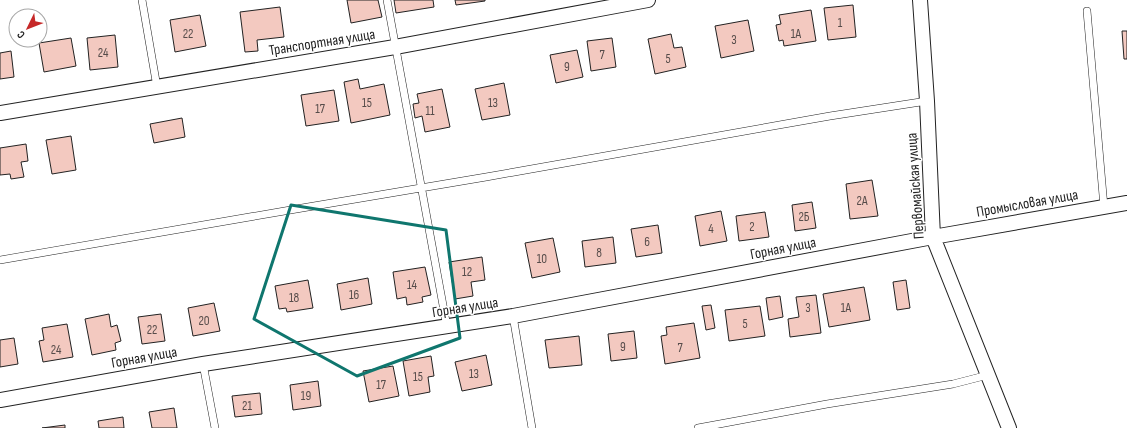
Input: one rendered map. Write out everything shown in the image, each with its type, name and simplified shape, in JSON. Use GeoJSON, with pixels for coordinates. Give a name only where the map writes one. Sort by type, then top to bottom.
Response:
{"type":"FeatureCollection","features":[{"type":"Feature","properties":{"kind":"street","name":"Транспортная улица"},"geometry":{"type":"LineString","coordinates":[[0,113],[395,47],[648,0]]}},
{"type":"Feature","properties":{"kind":"street","name":"Первомайская улица"},"geometry":{"type":"LineString","coordinates":[[920,0],[927,101],[933,237],[1009,428]]}},
{"type":"Feature","properties":{"kind":"street","name":"Промысловая улица"},"geometry":{"type":"LineString","coordinates":[[933,237],[1127,203]]}},
{"type":"Feature","properties":{"kind":"street","name":"Горная улица"},"geometry":{"type":"LineString","coordinates":[[0,400],[203,364],[513,316],[933,237]]}},
{"type":"Feature","properties":{"kind":"lane"},"geometry":{"type":"LineString","coordinates":[[142,0],[157,87]]}},
{"type":"Feature","properties":{"kind":"lane"},"geometry":{"type":"LineString","coordinates":[[387,0],[447,327]]}},
{"type":"Feature","properties":{"kind":"lane"},"geometry":{"type":"LineString","coordinates":[[1087,11],[1104,207]]}},
{"type":"Feature","properties":{"kind":"lane"},"geometry":{"type":"LineString","coordinates":[[0,260],[830,116],[927,101]]}},
{"type":"Feature","properties":{"kind":"lane"},"geometry":{"type":"LineString","coordinates":[[513,316],[532,428]]}},
{"type":"Feature","properties":{"kind":"lane"},"geometry":{"type":"LineString","coordinates":[[203,364],[215,428]]}},
{"type":"Feature","properties":{"kind":"lane"},"geometry":{"type":"LineString","coordinates":[[698,428],[827,404],[953,384],[988,375]]}},
{"type":"Feature","properties":{"kind":"highlighted area"},"geometry":{"type":"Polygon","coordinates":[[[291,205],[446,230],[460,338],[357,376],[254,319],[291,205]]]}},
{"type":"Feature","properties":{"kind":"building"},"geometry":{"type":"Polygon","coordinates":[[[347,0],[378,0],[382,17],[351,23],[347,0]]]}},
{"type":"Feature","properties":{"kind":"building"},"geometry":{"type":"Polygon","coordinates":[[[394,0],[433,0],[434,7],[396,13],[394,0]]]}},
{"type":"Feature","properties":{"kind":"building"},"geometry":{"type":"Polygon","coordinates":[[[455,0],[485,0],[485,1],[456,5],[455,0]]]}},
{"type":"Feature","properties":{"kind":"building"},"geometry":{"type":"Polygon","coordinates":[[[853,5],[856,37],[828,40],[824,8],[853,5]]]}},
{"type":"Feature","properties":{"kind":"building"},"geometry":{"type":"Polygon","coordinates":[[[280,7],[284,37],[257,40],[258,51],[245,52],[240,12],[280,7]]]}},
{"type":"Feature","properties":{"kind":"building"},"geometry":{"type":"Polygon","coordinates":[[[811,10],[816,41],[784,46],[783,40],[779,41],[776,25],[781,24],[779,15],[811,10]]]}},
{"type":"Feature","properties":{"kind":"building"},"geometry":{"type":"Polygon","coordinates":[[[200,15],[206,46],[175,52],[170,20],[200,15]]]}},
{"type":"Feature","properties":{"kind":"building"},"geometry":{"type":"Polygon","coordinates":[[[748,20],[754,51],[721,58],[715,26],[748,20]]]}},
{"type":"Feature","properties":{"kind":"building"},"geometry":{"type":"Polygon","coordinates":[[[1122,31],[1127,31],[1127,59],[1124,59],[1122,31]]]}},
{"type":"Feature","properties":{"kind":"building"},"geometry":{"type":"Polygon","coordinates":[[[671,34],[674,48],[682,47],[686,67],[655,74],[648,39],[671,34]]]}},
{"type":"Feature","properties":{"kind":"building"},"geometry":{"type":"Polygon","coordinates":[[[115,35],[118,67],[90,70],[87,38],[115,35]]]}},
{"type":"Feature","properties":{"kind":"building"},"geometry":{"type":"Polygon","coordinates":[[[71,38],[76,66],[44,72],[40,48],[48,48],[48,42],[71,38]]]}},
{"type":"Feature","properties":{"kind":"building"},"geometry":{"type":"Polygon","coordinates":[[[612,38],[616,67],[591,71],[587,41],[612,38]]]}},
{"type":"Feature","properties":{"kind":"building"},"geometry":{"type":"Polygon","coordinates":[[[577,50],[583,77],[556,83],[550,55],[577,50]]]}},
{"type":"Feature","properties":{"kind":"building"},"geometry":{"type":"Polygon","coordinates":[[[11,51],[14,77],[0,79],[0,53],[11,51]]]}},
{"type":"Feature","properties":{"kind":"building"},"geometry":{"type":"Polygon","coordinates":[[[358,79],[360,89],[384,84],[390,115],[351,123],[344,82],[358,79]]]}},
{"type":"Feature","properties":{"kind":"building"},"geometry":{"type":"Polygon","coordinates":[[[504,83],[510,115],[482,120],[475,89],[504,83]]]}},
{"type":"Feature","properties":{"kind":"building"},"geometry":{"type":"Polygon","coordinates":[[[442,89],[450,127],[425,132],[422,116],[415,118],[413,104],[419,103],[417,94],[442,89]]]}},
{"type":"Feature","properties":{"kind":"building"},"geometry":{"type":"Polygon","coordinates":[[[334,90],[339,121],[306,126],[301,95],[334,90]]]}},
{"type":"Feature","properties":{"kind":"building"},"geometry":{"type":"Polygon","coordinates":[[[182,118],[185,137],[154,143],[150,124],[182,118]]]}},
{"type":"Feature","properties":{"kind":"building"},"geometry":{"type":"Polygon","coordinates":[[[71,136],[76,170],[52,174],[46,140],[71,136]]]}},
{"type":"Feature","properties":{"kind":"building"},"geometry":{"type":"Polygon","coordinates":[[[26,144],[28,161],[21,162],[24,177],[11,179],[10,174],[0,175],[0,148],[26,144]]]}},
{"type":"Feature","properties":{"kind":"building"},"geometry":{"type":"Polygon","coordinates":[[[872,180],[878,216],[850,219],[846,184],[872,180]]]}},
{"type":"Feature","properties":{"kind":"building"},"geometry":{"type":"Polygon","coordinates":[[[812,202],[816,228],[795,231],[792,205],[812,202]]]}},
{"type":"Feature","properties":{"kind":"building"},"geometry":{"type":"Polygon","coordinates":[[[721,211],[727,241],[700,246],[695,216],[721,211]]]}},
{"type":"Feature","properties":{"kind":"building"},"geometry":{"type":"Polygon","coordinates":[[[765,212],[769,237],[739,241],[736,216],[765,212]]]}},
{"type":"Feature","properties":{"kind":"building"},"geometry":{"type":"Polygon","coordinates":[[[658,225],[662,253],[636,257],[631,229],[658,225]]]}},
{"type":"Feature","properties":{"kind":"building"},"geometry":{"type":"Polygon","coordinates":[[[613,237],[616,263],[585,267],[582,241],[613,237]]]}},
{"type":"Feature","properties":{"kind":"building"},"geometry":{"type":"Polygon","coordinates":[[[553,238],[560,272],[532,278],[525,243],[553,238]]]}},
{"type":"Feature","properties":{"kind":"building"},"geometry":{"type":"Polygon","coordinates":[[[482,257],[485,280],[471,282],[473,296],[455,299],[449,262],[482,257]]]}},
{"type":"Feature","properties":{"kind":"building"},"geometry":{"type":"Polygon","coordinates":[[[425,267],[431,295],[422,297],[423,302],[407,305],[406,297],[397,299],[393,272],[425,267]]]}},
{"type":"Feature","properties":{"kind":"building"},"geometry":{"type":"Polygon","coordinates":[[[368,278],[372,304],[341,310],[337,284],[368,278]]]}},
{"type":"Feature","properties":{"kind":"building"},"geometry":{"type":"Polygon","coordinates":[[[308,280],[313,308],[287,312],[286,308],[279,309],[275,286],[308,280]]]}},
{"type":"Feature","properties":{"kind":"building"},"geometry":{"type":"Polygon","coordinates":[[[906,280],[910,308],[897,310],[893,282],[906,280]]]}},
{"type":"Feature","properties":{"kind":"building"},"geometry":{"type":"Polygon","coordinates":[[[864,287],[870,320],[829,327],[823,294],[864,287]]]}},
{"type":"Feature","properties":{"kind":"building"},"geometry":{"type":"Polygon","coordinates":[[[816,295],[821,333],[790,337],[788,319],[799,317],[796,297],[816,295]]]}},
{"type":"Feature","properties":{"kind":"building"},"geometry":{"type":"Polygon","coordinates":[[[780,296],[783,317],[769,320],[766,298],[780,296]]]}},
{"type":"Feature","properties":{"kind":"building"},"geometry":{"type":"Polygon","coordinates":[[[214,303],[220,331],[193,336],[188,308],[214,303]]]}},
{"type":"Feature","properties":{"kind":"building"},"geometry":{"type":"Polygon","coordinates":[[[711,305],[715,328],[706,330],[702,306],[711,305]]]}},
{"type":"Feature","properties":{"kind":"building"},"geometry":{"type":"Polygon","coordinates":[[[760,306],[765,336],[729,341],[725,310],[760,306]]]}},
{"type":"Feature","properties":{"kind":"building"},"geometry":{"type":"Polygon","coordinates":[[[109,314],[111,327],[117,325],[121,341],[115,343],[116,350],[92,355],[85,319],[109,314]]]}},
{"type":"Feature","properties":{"kind":"building"},"geometry":{"type":"Polygon","coordinates":[[[161,314],[165,341],[142,344],[138,317],[161,314]]]}},
{"type":"Feature","properties":{"kind":"building"},"geometry":{"type":"Polygon","coordinates":[[[694,323],[700,358],[665,364],[661,336],[667,335],[666,327],[694,323]]]}},
{"type":"Feature","properties":{"kind":"building"},"geometry":{"type":"Polygon","coordinates":[[[67,324],[73,357],[43,362],[39,341],[44,340],[42,328],[67,324]]]}},
{"type":"Feature","properties":{"kind":"building"},"geometry":{"type":"Polygon","coordinates":[[[634,331],[637,358],[611,361],[608,334],[634,331]]]}},
{"type":"Feature","properties":{"kind":"building"},"geometry":{"type":"Polygon","coordinates":[[[579,336],[582,365],[549,368],[545,340],[579,336]]]}},
{"type":"Feature","properties":{"kind":"building"},"geometry":{"type":"Polygon","coordinates":[[[14,338],[18,364],[0,367],[0,340],[14,338]]]}},
{"type":"Feature","properties":{"kind":"building"},"geometry":{"type":"Polygon","coordinates":[[[486,355],[492,385],[462,391],[455,362],[486,355]]]}},
{"type":"Feature","properties":{"kind":"building"},"geometry":{"type":"Polygon","coordinates":[[[431,356],[434,376],[428,377],[430,392],[409,396],[403,361],[431,356]]]}},
{"type":"Feature","properties":{"kind":"building"},"geometry":{"type":"Polygon","coordinates":[[[393,366],[399,396],[369,402],[363,371],[393,366]]]}},
{"type":"Feature","properties":{"kind":"building"},"geometry":{"type":"Polygon","coordinates":[[[318,381],[321,406],[293,410],[290,385],[318,381]]]}},
{"type":"Feature","properties":{"kind":"building"},"geometry":{"type":"Polygon","coordinates":[[[260,393],[262,414],[235,417],[232,396],[260,393]]]}},
{"type":"Feature","properties":{"kind":"building"},"geometry":{"type":"Polygon","coordinates":[[[174,408],[177,428],[152,428],[149,412],[174,408]]]}},
{"type":"Feature","properties":{"kind":"building"},"geometry":{"type":"Polygon","coordinates":[[[123,417],[124,428],[99,428],[98,421],[123,417]]]}},
{"type":"Feature","properties":{"kind":"building"},"geometry":{"type":"Polygon","coordinates":[[[65,425],[65,428],[42,428],[65,425]]]}}]}
